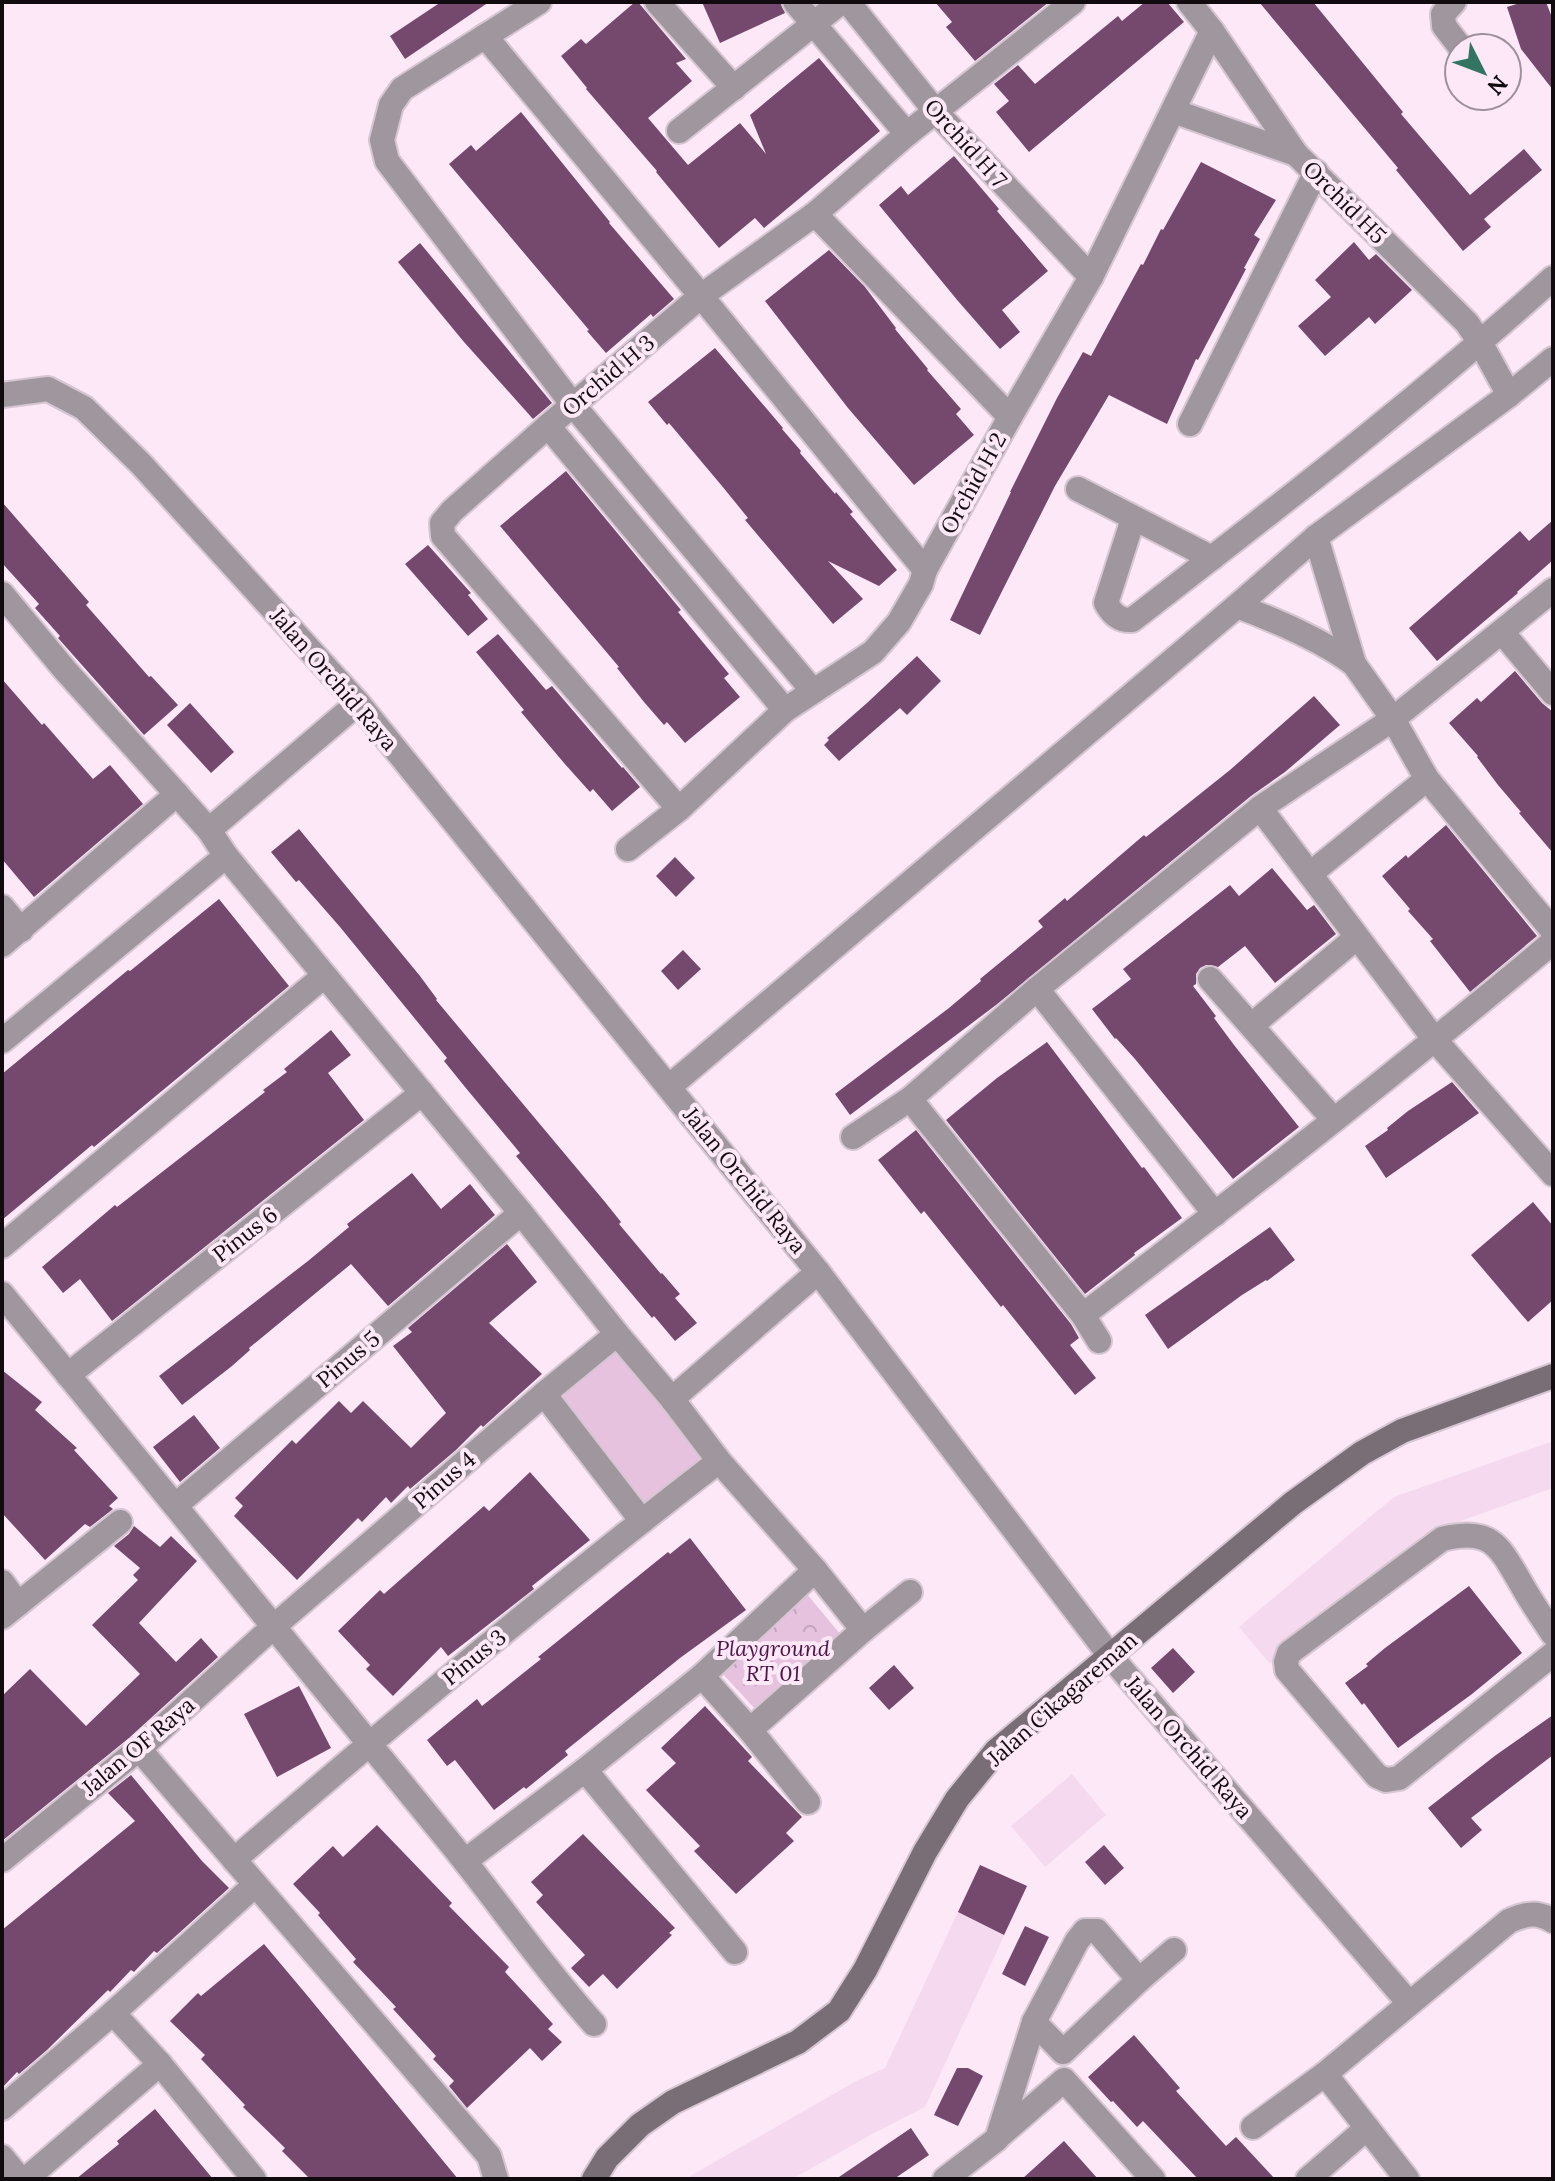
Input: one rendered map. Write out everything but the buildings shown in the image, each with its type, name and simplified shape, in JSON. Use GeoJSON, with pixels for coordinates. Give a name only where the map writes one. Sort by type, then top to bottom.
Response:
{"type":"FeatureCollection","features":[{"type":"Feature","properties":{"kind":"street"},"geometry":{"type":"LineString","coordinates":[[539,2],[402,89],[391,105],[382,140],[387,161],[573,405],[813,691]]}},
{"type":"Feature","properties":{"kind":"street"},"geometry":{"type":"LineString","coordinates":[[657,2],[734,88]]}},
{"type":"Feature","properties":{"kind":"street"},"geometry":{"type":"LineString","coordinates":[[795,2],[907,134]]}},
{"type":"Feature","properties":{"kind":"street"},"geometry":{"type":"LineString","coordinates":[[679,131],[841,2]]}},
{"type":"Feature","properties":{"kind":"street","name":"Orchid H 7"},"geometry":{"type":"LineString","coordinates":[[848,2],[936,112],[1091,277]]}},
{"type":"Feature","properties":{"kind":"street","name":"Orchid H 3"},"geometry":{"type":"LineString","coordinates":[[679,809],[443,536],[442,523],[548,426],[701,296],[815,214],[907,134],[1073,2]]}},
{"type":"Feature","properties":{"kind":"street","name":"Orchid H5"},"geometry":{"type":"LineString","coordinates":[[1189,2],[1296,154],[1467,323],[1509,395]]}},
{"type":"Feature","properties":{"kind":"street"},"geometry":{"type":"LineString","coordinates":[[1449,32],[1444,26],[1443,14],[1454,2]]}},
{"type":"Feature","properties":{"kind":"street","name":"Orchid H 2"},"geometry":{"type":"LineString","coordinates":[[628,849],[679,809],[785,710],[873,652],[899,622],[1010,417],[1091,277],[1212,31]]}},
{"type":"Feature","properties":{"kind":"street"},"geometry":{"type":"LineString","coordinates":[[485,36],[925,570]]}},
{"type":"Feature","properties":{"kind":"street"},"geometry":{"type":"LineString","coordinates":[[1173,111],[1296,154]]}},
{"type":"Feature","properties":{"kind":"street"},"geometry":{"type":"LineString","coordinates":[[1190,424],[1316,172]]}},
{"type":"Feature","properties":{"kind":"street"},"geometry":{"type":"LineString","coordinates":[[815,214],[1010,417]]}},
{"type":"Feature","properties":{"kind":"street"},"geometry":{"type":"LineString","coordinates":[[1133,519],[1106,603],[1110,612],[1119,618],[1132,620],[1481,344],[1553,278]]}},
{"type":"Feature","properties":{"kind":"street"},"geometry":{"type":"LineString","coordinates":[[670,1086],[1316,537],[1553,359]]}},
{"type":"Feature","properties":{"kind":"street","name":"Jalan Orchid Raya"},"geometry":{"type":"LineString","coordinates":[[2,395],[48,389],[84,408],[141,464],[358,703],[818,1272],[1111,1657],[1409,2003]]}},
{"type":"Feature","properties":{"kind":"street"},"geometry":{"type":"LineString","coordinates":[[548,426],[785,710]]}},
{"type":"Feature","properties":{"kind":"street"},"geometry":{"type":"LineString","coordinates":[[1078,489],[1212,558]]}},
{"type":"Feature","properties":{"kind":"street"},"geometry":{"type":"LineString","coordinates":[[1316,537],[1347,654],[1393,719],[1427,779],[1553,931]]}},
{"type":"Feature","properties":{"kind":"street"},"geometry":{"type":"LineString","coordinates":[[853,1137],[910,1099],[1037,989],[1260,808],[1393,719],[1553,590]]}},
{"type":"Feature","properties":{"kind":"street"},"geometry":{"type":"LineString","coordinates":[[2,594],[75,682],[209,830],[226,856],[521,1213],[719,1461],[863,1630]]}},
{"type":"Feature","properties":{"kind":"street"},"geometry":{"type":"LineString","coordinates":[[1237,606],[1347,654]]}},
{"type":"Feature","properties":{"kind":"street"},"geometry":{"type":"LineString","coordinates":[[1502,632],[1553,693]]}},
{"type":"Feature","properties":{"kind":"street"},"geometry":{"type":"LineString","coordinates":[[209,830],[358,703]]}},
{"type":"Feature","properties":{"kind":"street"},"geometry":{"type":"LineString","coordinates":[[1310,874],[1427,779]]}},
{"type":"Feature","properties":{"kind":"street"},"geometry":{"type":"LineString","coordinates":[[2,907],[11,938],[177,794]]}},
{"type":"Feature","properties":{"kind":"street"},"geometry":{"type":"LineString","coordinates":[[1260,808],[1435,1040],[1553,1174]]}},
{"type":"Feature","properties":{"kind":"street"},"geometry":{"type":"LineString","coordinates":[[2,1041],[226,856]]}},
{"type":"Feature","properties":{"kind":"street"},"geometry":{"type":"LineString","coordinates":[[1252,1025],[1356,938]]}},
{"type":"Feature","properties":{"kind":"street"},"geometry":{"type":"LineString","coordinates":[[1083,1315],[1435,1040],[1553,942]]}},
{"type":"Feature","properties":{"kind":"street"},"geometry":{"type":"LineString","coordinates":[[2,1246],[324,976]]}},
{"type":"Feature","properties":{"kind":"street"},"geometry":{"type":"LineString","coordinates":[[1210,979],[1334,1120]]}},
{"type":"Feature","properties":{"kind":"street"},"geometry":{"type":"LineString","coordinates":[[1037,989],[1215,1214]]}},
{"type":"Feature","properties":{"kind":"street","name":"Pinus 6"},"geometry":{"type":"LineString","coordinates":[[68,1375],[422,1093]]}},
{"type":"Feature","properties":{"kind":"street"},"geometry":{"type":"LineString","coordinates":[[910,1099],[1083,1315],[1099,1341]]}},
{"type":"Feature","properties":{"kind":"street","name":"Pinus 5"},"geometry":{"type":"LineString","coordinates":[[176,1505],[521,1213]]}},
{"type":"Feature","properties":{"kind":"street"},"geometry":{"type":"LineString","coordinates":[[672,1399],[818,1272]]}},
{"type":"Feature","properties":{"kind":"street"},"geometry":{"type":"LineString","coordinates":[[2,1294],[465,1861],[594,2024]]}},
{"type":"Feature","properties":{"kind":"street","name":"Pinus 4"},"geometry":{"type":"LineString","coordinates":[[272,1628],[617,1334]]}},
{"type":"Feature","properties":{"kind":"street","name":"Jalan Cikagareman"},"geometry":{"type":"LineString","coordinates":[[594,2179],[607,2158],[640,2125],[673,2102],[798,2042],[839,2011],[865,1970],[925,1852],[957,1799],[996,1751],[1293,1503],[1362,1453],[1402,1431],[1553,1376]]}},
{"type":"Feature","properties":{"kind":"street"},"geometry":{"type":"LineString","coordinates":[[544,1394],[642,1521]]}},
{"type":"Feature","properties":{"kind":"street","name":"Pinus 3"},"geometry":{"type":"LineString","coordinates":[[234,1860],[368,1743],[719,1461]]}},
{"type":"Feature","properties":{"kind":"street"},"geometry":{"type":"LineString","coordinates":[[2,1582],[10,1610],[120,1522]]}},
{"type":"Feature","properties":{"kind":"street"},"geometry":{"type":"LineString","coordinates":[[1553,1634],[1542,1597],[1499,1547],[1484,1538],[1462,1534],[1442,1539],[1289,1653],[1286,1662],[1287,1670],[1377,1776],[1386,1780],[1399,1778],[1553,1654]]}},
{"type":"Feature","properties":{"kind":"street"},"geometry":{"type":"LineString","coordinates":[[465,1861],[702,1676],[815,1570]]}},
{"type":"Feature","properties":{"kind":"street"},"geometry":{"type":"LineString","coordinates":[[750,1730],[910,1592]]}},
{"type":"Feature","properties":{"kind":"street","name":"Jalan OF Raya"},"geometry":{"type":"LineString","coordinates":[[2,1860],[139,1749],[272,1628]]}},
{"type":"Feature","properties":{"kind":"street"},"geometry":{"type":"LineString","coordinates":[[702,1676],[808,1802]]}},
{"type":"Feature","properties":{"kind":"street"},"geometry":{"type":"LineString","coordinates":[[139,1749],[489,2156],[496,2179]]}},
{"type":"Feature","properties":{"kind":"street"},"geometry":{"type":"LineString","coordinates":[[585,1770],[735,1952]]}},
{"type":"Feature","properties":{"kind":"street"},"geometry":{"type":"LineString","coordinates":[[2,2108],[255,1885]]}},
{"type":"Feature","properties":{"kind":"street"},"geometry":{"type":"LineString","coordinates":[[1253,2127],[1325,2074],[1509,1921],[1533,1914],[1553,1921]]}},
{"type":"Feature","properties":{"kind":"street"},"geometry":{"type":"LineString","coordinates":[[997,2139],[1034,2022],[1085,1931],[1097,1931],[1139,1980]]}},
{"type":"Feature","properties":{"kind":"street"},"geometry":{"type":"LineString","coordinates":[[1063,2052],[1174,1950]]}},
{"type":"Feature","properties":{"kind":"street"},"geometry":{"type":"LineString","coordinates":[[113,2013],[160,2064],[254,2179]]}},
{"type":"Feature","properties":{"kind":"street"},"geometry":{"type":"LineString","coordinates":[[1034,2022],[1063,2052],[1064,2080],[1153,2179]]}},
{"type":"Feature","properties":{"kind":"street"},"geometry":{"type":"LineString","coordinates":[[2,2157],[23,2179],[160,2064]]}},
{"type":"Feature","properties":{"kind":"street"},"geometry":{"type":"LineString","coordinates":[[1325,2074],[1407,2179]]}},
{"type":"Feature","properties":{"kind":"street"},"geometry":{"type":"LineString","coordinates":[[945,2179],[997,2139],[1064,2080]]}},
{"type":"Feature","properties":{"kind":"street"},"geometry":{"type":"LineString","coordinates":[[1308,2179],[1367,2128]]}},
{"type":"Feature","properties":{"kind":"shaded area"},"geometry":{"type":"Polygon","coordinates":[[[1553,1441],[1553,1488],[1424,1534],[1270,1664],[1239,1627],[1394,1497],[1553,1441]]]}},
{"type":"Feature","properties":{"kind":"shaded area"},"geometry":{"type":"Polygon","coordinates":[[[1072,1774],[1106,1815],[1045,1867],[1011,1826],[1072,1774]]]}},
{"type":"Feature","properties":{"kind":"shaded area"},"geometry":{"type":"Polygon","coordinates":[[[980,1865],[1027,1886],[925,2107],[792,2179],[685,2179],[858,2080],[885,2068],[980,1865]]]}},
{"type":"Feature","properties":{"kind":"green space"},"geometry":{"type":"Polygon","coordinates":[[[618,1348],[704,1458],[644,1506],[560,1398],[618,1348]]]}},
{"type":"Feature","properties":{"kind":"green space","name":"Playground RT 01"},"geometry":{"type":"Polygon","coordinates":[[[806,1593],[841,1635],[757,1711],[721,1672],[806,1593]]]}}]}
